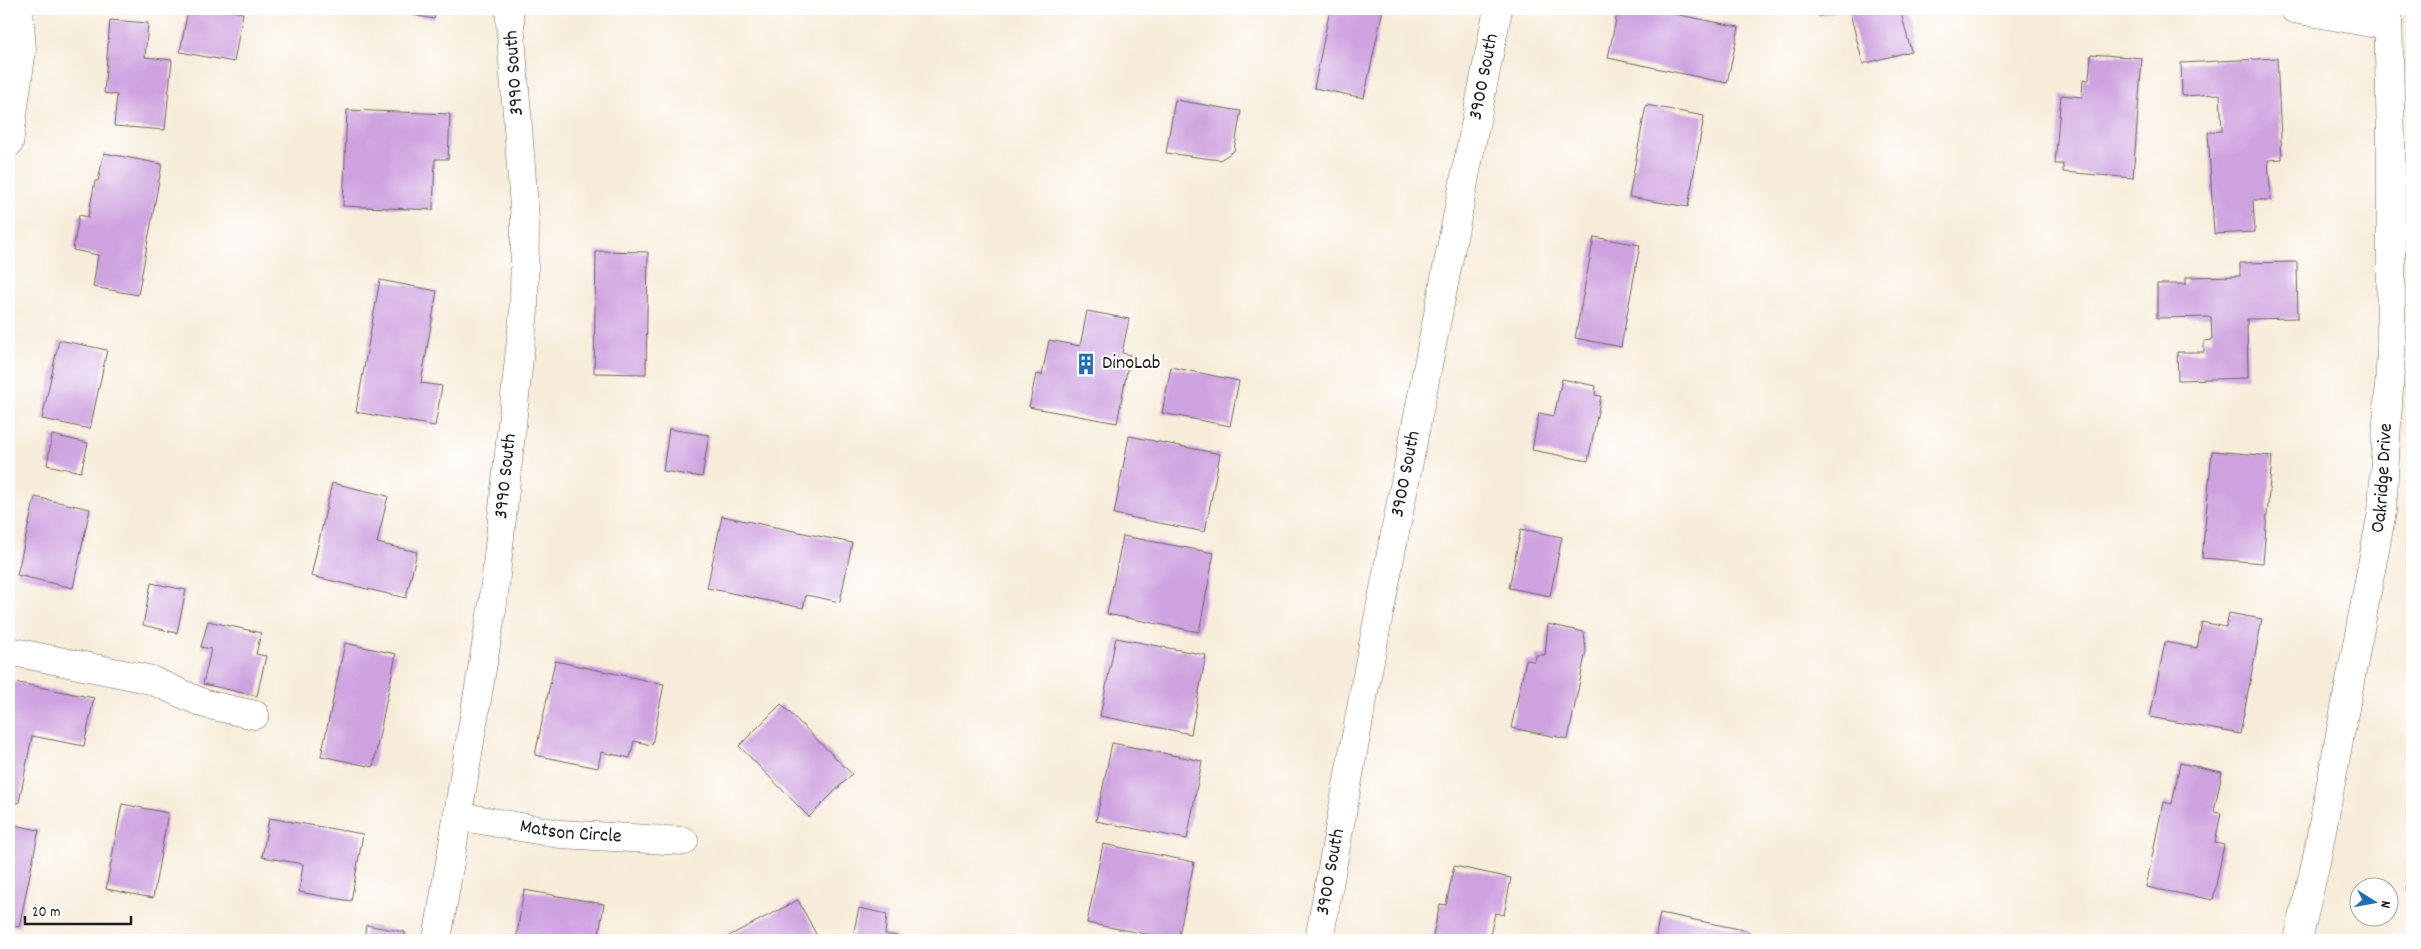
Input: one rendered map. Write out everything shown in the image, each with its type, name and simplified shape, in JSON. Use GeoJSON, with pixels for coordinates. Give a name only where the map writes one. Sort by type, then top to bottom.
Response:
{"type":"FeatureCollection","features":[{"type":"Feature","properties":{"kind":"street"},"geometry":{"type":"LineString","coordinates":[[9,144],[22,49],[20,9]]}},
{"type":"Feature","properties":{"kind":"street","name":"3990 South"},"geometry":{"type":"LineString","coordinates":[[437,940],[493,603],[524,311],[525,220],[509,9]]}},
{"type":"Feature","properties":{"kind":"street","name":"3900 South"},"geometry":{"type":"LineString","coordinates":[[1319,940],[1372,652],[1498,9]]}},
{"type":"Feature","properties":{"kind":"street"},"geometry":{"type":"LineString","coordinates":[[2294,9],[2388,18]]}},
{"type":"Feature","properties":{"kind":"street","name":"Oakridge Drive"},"geometry":{"type":"LineString","coordinates":[[2298,940],[2316,862],[2382,512],[2391,352],[2391,144],[2388,18]]}},
{"type":"Feature","properties":{"kind":"street"},"geometry":{"type":"LineString","coordinates":[[9,651],[151,680],[205,704],[255,715]]}},
{"type":"Feature","properties":{"kind":"street","name":"Matson Circle"},"geometry":{"type":"LineString","coordinates":[[458,816],[560,834],[684,841]]}},
{"type":"Feature","properties":{"kind":"building"},"geometry":{"type":"Polygon","coordinates":[[[188,9],[222,9],[243,13],[234,62],[180,52],[188,9]]]}},
{"type":"Feature","properties":{"kind":"building"},"geometry":{"type":"Polygon","coordinates":[[[381,9],[436,9],[434,19],[381,9]]]}},
{"type":"Feature","properties":{"kind":"building"},"geometry":{"type":"Polygon","coordinates":[[[1330,9],[1383,9],[1364,98],[1314,88],[1330,9]]]}},
{"type":"Feature","properties":{"kind":"building"},"geometry":{"type":"Polygon","coordinates":[[[1618,9],[1650,9],[1739,27],[1727,83],[1608,58],[1618,9]]]}},
{"type":"Feature","properties":{"kind":"building"},"geometry":{"type":"Polygon","coordinates":[[[1817,9],[1843,9],[1819,16],[1817,9]]]}},
{"type":"Feature","properties":{"kind":"building"},"geometry":{"type":"Polygon","coordinates":[[[1849,9],[1900,9],[1911,51],[1863,64],[1849,9]]]}},
{"type":"Feature","properties":{"kind":"building"},"geometry":{"type":"Polygon","coordinates":[[[110,20],[148,23],[145,57],[172,60],[165,130],[114,126],[117,95],[104,93],[110,20]]]}},
{"type":"Feature","properties":{"kind":"building"},"geometry":{"type":"Polygon","coordinates":[[[2091,54],[2142,58],[2133,178],[2063,172],[2063,164],[2055,164],[2061,95],[2082,97],[2083,79],[2089,80],[2091,54]]]}},
{"type":"Feature","properties":{"kind":"building"},"geometry":{"type":"Polygon","coordinates":[[[2277,58],[2282,159],[2268,160],[2271,200],[2253,200],[2255,232],[2214,234],[2208,132],[2222,131],[2220,94],[2182,96],[2181,63],[2277,58]]]}},
{"type":"Feature","properties":{"kind":"building"},"geometry":{"type":"Polygon","coordinates":[[[1175,100],[1241,111],[1234,151],[1220,160],[1166,153],[1175,100]]]}},
{"type":"Feature","properties":{"kind":"building"},"geometry":{"type":"Polygon","coordinates":[[[1646,105],[1704,116],[1688,207],[1629,197],[1646,105]]]}},
{"type":"Feature","properties":{"kind":"building"},"geometry":{"type":"Polygon","coordinates":[[[347,110],[450,114],[448,159],[435,159],[433,210],[343,206],[347,110]]]}},
{"type":"Feature","properties":{"kind":"building"},"geometry":{"type":"Polygon","coordinates":[[[104,153],[162,164],[138,295],[93,287],[98,255],[73,250],[79,215],[88,217],[95,181],[98,181],[104,153]]]}},
{"type":"Feature","properties":{"kind":"building"},"geometry":{"type":"Polygon","coordinates":[[[1594,237],[1640,245],[1621,347],[1575,338],[1594,237]]]}},
{"type":"Feature","properties":{"kind":"building"},"geometry":{"type":"Polygon","coordinates":[[[596,251],[648,252],[646,374],[594,373],[596,251]]]}},
{"type":"Feature","properties":{"kind":"building"},"geometry":{"type":"Polygon","coordinates":[[[2297,262],[2298,318],[2247,319],[2248,378],[2178,380],[2177,352],[2204,352],[2204,341],[2212,340],[2211,317],[2157,318],[2157,284],[2186,284],[2186,277],[2240,276],[2240,263],[2297,262]]]}},
{"type":"Feature","properties":{"kind":"building"},"geometry":{"type":"Polygon","coordinates":[[[380,280],[437,291],[421,383],[442,386],[435,426],[356,412],[380,280]]]}},
{"type":"Feature","properties":{"kind":"building","name":"DinoLab"},"geometry":{"type":"Polygon","coordinates":[[[1087,311],[1129,319],[1122,353],[1130,355],[1117,423],[1029,407],[1036,374],[1042,375],[1049,340],[1080,346],[1087,311]]]}},
{"type":"Feature","properties":{"kind":"building"},"geometry":{"type":"Polygon","coordinates":[[[59,340],[107,350],[90,429],[42,419],[59,340]]]}},
{"type":"Feature","properties":{"kind":"building"},"geometry":{"type":"Polygon","coordinates":[[[1171,367],[1239,381],[1230,426],[1162,413],[1171,367]]]}},
{"type":"Feature","properties":{"kind":"building"},"geometry":{"type":"Polygon","coordinates":[[[1562,379],[1596,386],[1595,395],[1601,396],[1588,461],[1532,450],[1539,413],[1554,416],[1562,379]]]}},
{"type":"Feature","properties":{"kind":"building"},"geometry":{"type":"Polygon","coordinates":[[[669,429],[709,435],[702,477],[663,471],[669,429]]]}},
{"type":"Feature","properties":{"kind":"building"},"geometry":{"type":"Polygon","coordinates":[[[52,435],[88,443],[81,472],[47,465],[52,435]]]}},
{"type":"Feature","properties":{"kind":"building"},"geometry":{"type":"Polygon","coordinates":[[[1129,436],[1220,454],[1205,532],[1114,514],[1129,436]]]}},
{"type":"Feature","properties":{"kind":"building"},"geometry":{"type":"Polygon","coordinates":[[[2212,451],[2272,456],[2263,563],[2202,558],[2212,451]]]}},
{"type":"Feature","properties":{"kind":"building"},"geometry":{"type":"Polygon","coordinates":[[[332,483],[388,496],[377,543],[417,552],[406,598],[311,576],[332,483]]]}},
{"type":"Feature","properties":{"kind":"building"},"geometry":{"type":"Polygon","coordinates":[[[35,497],[90,509],[73,588],[17,575],[35,497]]]}},
{"type":"Feature","properties":{"kind":"building"},"geometry":{"type":"Polygon","coordinates":[[[722,516],[852,543],[840,602],[806,595],[803,608],[707,588],[722,516]]]}},
{"type":"Feature","properties":{"kind":"building"},"geometry":{"type":"Polygon","coordinates":[[[1521,529],[1562,537],[1550,596],[1509,588],[1521,529]]]}},
{"type":"Feature","properties":{"kind":"building"},"geometry":{"type":"Polygon","coordinates":[[[1123,536],[1214,553],[1199,632],[1107,614],[1123,536]]]}},
{"type":"Feature","properties":{"kind":"building"},"geometry":{"type":"Polygon","coordinates":[[[151,583],[186,590],[177,633],[143,625],[151,583]]]}},
{"type":"Feature","properties":{"kind":"building"},"geometry":{"type":"Polygon","coordinates":[[[2229,613],[2262,619],[2240,734],[2150,717],[2165,642],[2197,648],[2202,622],[2226,627],[2229,613]]]}},
{"type":"Feature","properties":{"kind":"building"},"geometry":{"type":"Polygon","coordinates":[[[208,621],[261,633],[256,654],[266,656],[257,696],[203,684],[211,649],[201,647],[208,621]]]}},
{"type":"Feature","properties":{"kind":"building"},"geometry":{"type":"Polygon","coordinates":[[[1548,624],[1584,632],[1586,651],[1568,739],[1511,728],[1526,660],[1535,661],[1536,655],[1545,655],[1548,624]]]}},
{"type":"Feature","properties":{"kind":"building"},"geometry":{"type":"Polygon","coordinates":[[[1116,638],[1206,655],[1191,734],[1100,716],[1116,638]]]}},
{"type":"Feature","properties":{"kind":"building"},"geometry":{"type":"Polygon","coordinates":[[[345,643],[396,654],[373,767],[321,756],[345,643]]]}},
{"type":"Feature","properties":{"kind":"building"},"geometry":{"type":"Polygon","coordinates":[[[555,661],[664,684],[652,745],[634,741],[630,758],[601,752],[598,768],[535,755],[555,661]]]}},
{"type":"Feature","properties":{"kind":"building"},"geometry":{"type":"Polygon","coordinates":[[[9,681],[94,698],[84,746],[32,736],[19,803],[9,801],[9,681]]]}},
{"type":"Feature","properties":{"kind":"building"},"geometry":{"type":"Polygon","coordinates":[[[781,704],[852,774],[809,817],[739,746],[781,704]]]}},
{"type":"Feature","properties":{"kind":"building"},"geometry":{"type":"Polygon","coordinates":[[[1112,743],[1202,761],[1187,839],[1096,821],[1112,743]]]}},
{"type":"Feature","properties":{"kind":"building"},"geometry":{"type":"Polygon","coordinates":[[[2180,763],[2222,772],[2214,812],[2221,813],[2215,843],[2224,845],[2213,900],[2146,887],[2163,802],[2172,804],[2180,763]]]}},
{"type":"Feature","properties":{"kind":"building"},"geometry":{"type":"Polygon","coordinates":[[[122,804],[168,813],[153,898],[106,889],[122,804]]]}},
{"type":"Feature","properties":{"kind":"building"},"geometry":{"type":"Polygon","coordinates":[[[269,818],[363,834],[351,901],[299,892],[303,864],[262,857],[269,818]]]}},
{"type":"Feature","properties":{"kind":"building"},"geometry":{"type":"Polygon","coordinates":[[[9,824],[39,830],[19,927],[9,925],[9,824]]]}},
{"type":"Feature","properties":{"kind":"building"},"geometry":{"type":"Polygon","coordinates":[[[1103,844],[1194,862],[1178,940],[1087,923],[1103,844]]]}},
{"type":"Feature","properties":{"kind":"building"},"geometry":{"type":"Polygon","coordinates":[[[1454,866],[1511,878],[1504,915],[1495,913],[1489,940],[1432,940],[1440,904],[1446,905],[1454,866]]]}},
{"type":"Feature","properties":{"kind":"building"},"geometry":{"type":"Polygon","coordinates":[[[2406,887],[2412,887],[2412,929],[2411,929],[2406,887]]]}},
{"type":"Feature","properties":{"kind":"building"},"geometry":{"type":"Polygon","coordinates":[[[524,890],[604,904],[598,940],[516,940],[524,890]]]}},
{"type":"Feature","properties":{"kind":"building"},"geometry":{"type":"Polygon","coordinates":[[[798,900],[816,934],[806,940],[721,940],[798,900]]]}},
{"type":"Feature","properties":{"kind":"building"},"geometry":{"type":"Polygon","coordinates":[[[859,908],[887,914],[885,934],[897,936],[896,940],[852,940],[859,908]]]}},
{"type":"Feature","properties":{"kind":"building"},"geometry":{"type":"Polygon","coordinates":[[[1660,913],[1749,931],[1747,940],[1655,940],[1660,913]]]}},
{"type":"Feature","properties":{"kind":"building"},"geometry":{"type":"Polygon","coordinates":[[[366,925],[405,932],[404,940],[364,940],[366,925]]]}},
{"type":"Feature","properties":{"kind":"building"},"geometry":{"type":"Polygon","coordinates":[[[1783,936],[1799,939],[1799,940],[1782,940],[1783,936]]]}},
{"type":"Feature","properties":{"kind":"place","name":"DinoLab"},"geometry":{"type":"Point","coordinates":[1086,364]}}]}
